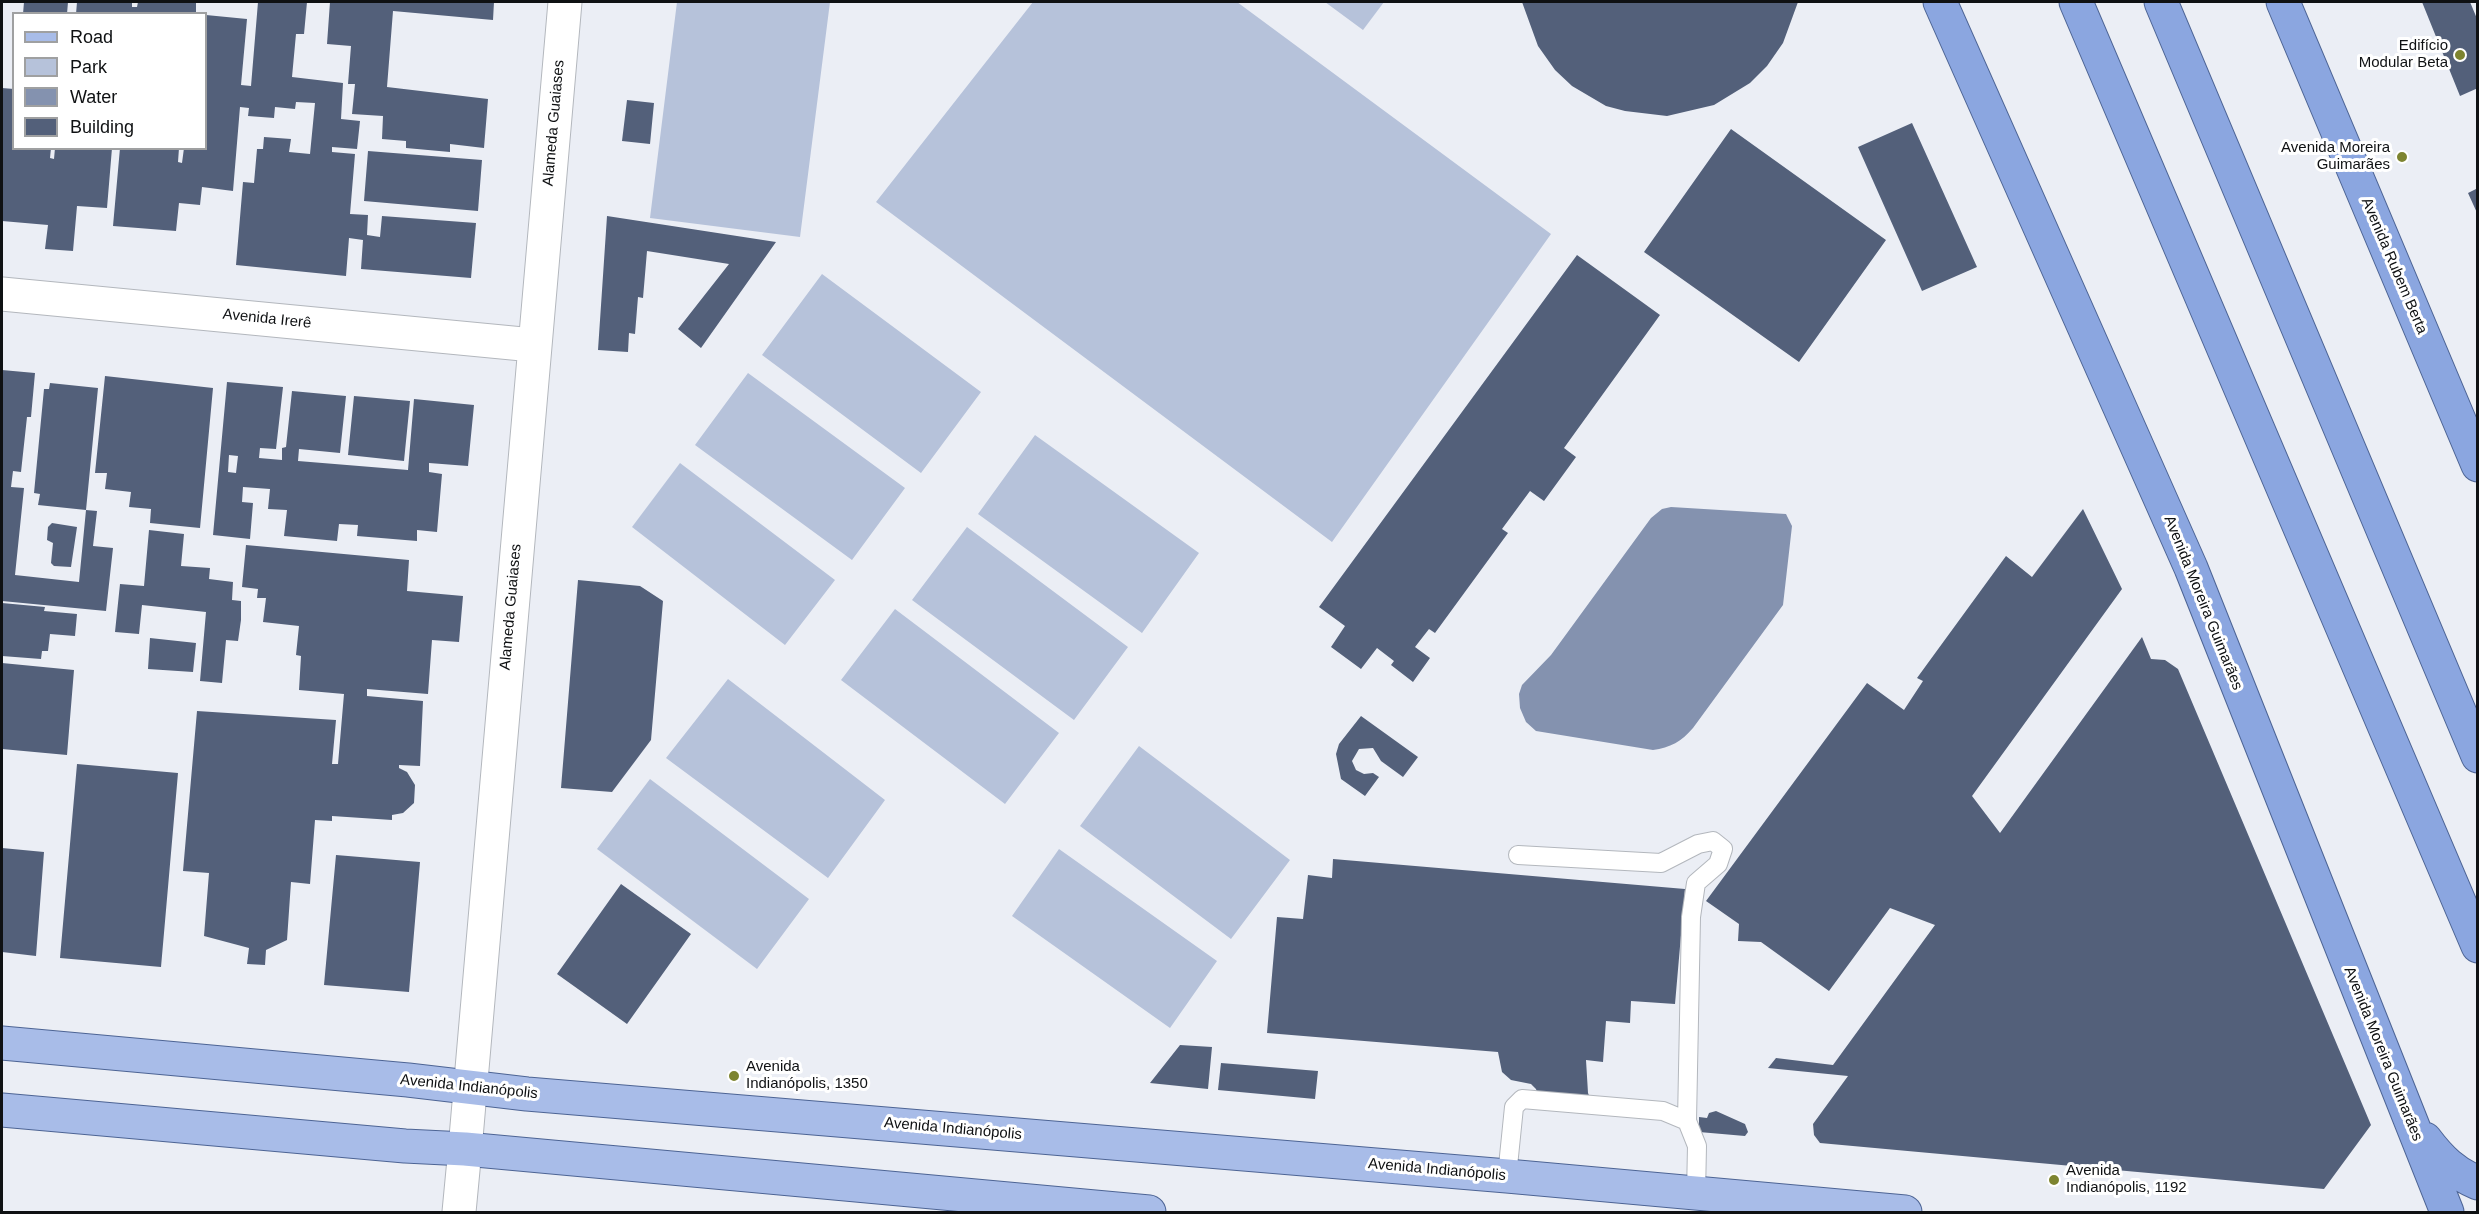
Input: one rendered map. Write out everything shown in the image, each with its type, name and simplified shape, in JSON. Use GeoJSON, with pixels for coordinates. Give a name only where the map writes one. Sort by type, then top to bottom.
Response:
{"type":"FeatureCollection","features":[{"type":"Feature","properties":{"kind":"highway","name":"Avenida Moreira Guimarães"},"geometry":{"type":"LineString","coordinates":[[1940,2],[2191,568],[2447,1212]]}},
{"type":"Feature","properties":{"kind":"highway"},"geometry":{"type":"LineString","coordinates":[[2076,2],[2478,946]]}},
{"type":"Feature","properties":{"kind":"highway"},"geometry":{"type":"LineString","coordinates":[[2161,2],[2478,756]]}},
{"type":"Feature","properties":{"kind":"highway","name":"Avenida Rubem Berta"},"geometry":{"type":"LineString","coordinates":[[2283,2],[2478,465]]}},
{"type":"Feature","properties":{"kind":"highway"},"geometry":{"type":"LineString","coordinates":[[2405,1108],[2426,1141],[2444,1162],[2460,1175],[2478,1183]]}},
{"type":"Feature","properties":{"kind":"main road","name":"Avenida Indianópolis"},"geometry":{"type":"LineString","coordinates":[[2,1043],[408,1080],[470,1089],[1507,1176],[1905,1212]]}},
{"type":"Feature","properties":{"kind":"main road"},"geometry":{"type":"LineString","coordinates":[[2,1110],[405,1146],[465,1149],[1149,1212]]}},
{"type":"Feature","properties":{"kind":"street","name":"Alameda Guaiases"},"geometry":{"type":"LineString","coordinates":[[459,1212],[533,345],[565,2]]}},
{"type":"Feature","properties":{"kind":"street","name":"Avenida Irerê"},"geometry":{"type":"LineString","coordinates":[[2,294],[533,345]]}},
{"type":"Feature","properties":{"kind":"lane"},"geometry":{"type":"LineString","coordinates":[[1518,855],[1661,863],[1698,844],[1713,841],[1723,849],[1718,864],[1696,883],[1691,917],[1687,1121],[1697,1146],[1696,1194]]}},
{"type":"Feature","properties":{"kind":"lane"},"geometry":{"type":"LineString","coordinates":[[1507,1176],[1514,1107],[1522,1099],[1663,1111],[1687,1121]]}},
{"type":"Feature","properties":{"kind":"green space"},"geometry":{"type":"Polygon","coordinates":[[[677,2],[830,2],[800,237],[650,218],[677,2]]]}},
{"type":"Feature","properties":{"kind":"green space"},"geometry":{"type":"Polygon","coordinates":[[[1033,2],[1237,2],[1551,234],[1332,542],[876,202],[1033,2]]]}},
{"type":"Feature","properties":{"kind":"green space"},"geometry":{"type":"Polygon","coordinates":[[[1325,2],[1384,2],[1363,30],[1325,2]]]}},
{"type":"Feature","properties":{"kind":"green space"},"geometry":{"type":"Polygon","coordinates":[[[822,274],[981,392],[921,473],[762,355],[822,274]]]}},
{"type":"Feature","properties":{"kind":"green space"},"geometry":{"type":"Polygon","coordinates":[[[748,373],[905,488],[852,560],[695,445],[748,373]]]}},
{"type":"Feature","properties":{"kind":"green space"},"geometry":{"type":"Polygon","coordinates":[[[1035,435],[1199,553],[1142,633],[978,514],[1035,435]]]}},
{"type":"Feature","properties":{"kind":"green space"},"geometry":{"type":"Polygon","coordinates":[[[680,463],[835,580],[785,645],[632,527],[680,463]]]}},
{"type":"Feature","properties":{"kind":"green space"},"geometry":{"type":"Polygon","coordinates":[[[967,527],[1128,647],[1074,720],[912,600],[967,527]]]}},
{"type":"Feature","properties":{"kind":"green space"},"geometry":{"type":"Polygon","coordinates":[[[895,609],[1059,733],[1005,804],[841,680],[895,609]]]}},
{"type":"Feature","properties":{"kind":"green space"},"geometry":{"type":"Polygon","coordinates":[[[728,679],[885,800],[828,878],[666,758],[728,679]]]}},
{"type":"Feature","properties":{"kind":"green space"},"geometry":{"type":"Polygon","coordinates":[[[1139,746],[1290,860],[1231,939],[1080,826],[1139,746]]]}},
{"type":"Feature","properties":{"kind":"green space"},"geometry":{"type":"Polygon","coordinates":[[[650,779],[809,899],[757,969],[597,849],[650,779]]]}},
{"type":"Feature","properties":{"kind":"green space"},"geometry":{"type":"Polygon","coordinates":[[[1059,849],[1217,961],[1170,1028],[1012,916],[1059,849]]]}},
{"type":"Feature","properties":{"kind":"water"},"geometry":{"type":"Polygon","coordinates":[[[1671,507],[1786,514],[1792,526],[1783,605],[1693,728],[1675,743],[1653,750],[1536,731],[1526,722],[1520,708],[1519,694],[1522,685],[1551,655],[1651,518],[1662,509],[1671,507]]]}},
{"type":"Feature","properties":{"kind":"building"},"geometry":{"type":"Polygon","coordinates":[[[24,2],[68,2],[67,12],[23,12],[24,2]]]}},
{"type":"Feature","properties":{"kind":"building"},"geometry":{"type":"Polygon","coordinates":[[[77,2],[132,2],[132,7],[137,7],[138,2],[196,2],[196,12],[76,12],[77,2]]]}},
{"type":"Feature","properties":{"kind":"building"},"geometry":{"type":"Polygon","coordinates":[[[258,2],[307,2],[304,34],[296,34],[292,77],[343,83],[341,119],[360,121],[357,149],[332,147],[332,152],[355,154],[350,214],[368,215],[367,235],[380,237],[382,216],[476,223],[471,278],[361,269],[363,240],[349,238],[346,276],[236,265],[243,182],[254,183],[257,149],[263,149],[264,137],[291,139],[289,152],[310,154],[315,103],[296,102],[295,109],[275,107],[274,118],[248,116],[249,108],[240,107],[233,191],[202,187],[200,205],[179,203],[176,231],[113,226],[120,150],[179,150],[178,162],[182,163],[184,150],[207,150],[207,15],[247,19],[241,85],[251,86],[258,2]]]}},
{"type":"Feature","properties":{"kind":"building"},"geometry":{"type":"Polygon","coordinates":[[[330,2],[494,2],[493,20],[393,11],[387,87],[488,99],[484,148],[450,144],[450,152],[406,148],[406,141],[382,139],[383,116],[352,114],[355,84],[348,84],[351,46],[327,44],[330,2]]]}},
{"type":"Feature","properties":{"kind":"building"},"geometry":{"type":"Polygon","coordinates":[[[1522,2],[1798,2],[1783,43],[1767,66],[1750,83],[1714,105],[1667,116],[1625,111],[1606,106],[1572,86],[1555,70],[1538,46],[1522,2]]]}},
{"type":"Feature","properties":{"kind":"building","name":"Edifício Modular Beta"},"geometry":{"type":"Polygon","coordinates":[[[2422,2],[2470,2],[2478,21],[2478,88],[2460,96],[2422,2]]]}},
{"type":"Feature","properties":{"kind":"building"},"geometry":{"type":"Polygon","coordinates":[[[2,88],[12,89],[12,150],[51,150],[50,158],[54,159],[55,150],[112,150],[107,208],[77,206],[73,251],[45,249],[48,225],[2,221],[2,88]]]}},
{"type":"Feature","properties":{"kind":"building"},"geometry":{"type":"Polygon","coordinates":[[[627,100],[654,103],[650,144],[622,141],[627,100]]]}},
{"type":"Feature","properties":{"kind":"building"},"geometry":{"type":"Polygon","coordinates":[[[1912,123],[1977,267],[1922,291],[1858,147],[1912,123]]]}},
{"type":"Feature","properties":{"kind":"building"},"geometry":{"type":"Polygon","coordinates":[[[1731,129],[1886,240],[1799,362],[1644,252],[1731,129]]]}},
{"type":"Feature","properties":{"kind":"building"},"geometry":{"type":"Polygon","coordinates":[[[368,151],[482,160],[478,211],[364,201],[368,151]]]}},
{"type":"Feature","properties":{"kind":"building"},"geometry":{"type":"Polygon","coordinates":[[[2478,188],[2478,215],[2468,193],[2478,188]]]}},
{"type":"Feature","properties":{"kind":"building"},"geometry":{"type":"Polygon","coordinates":[[[607,216],[776,242],[701,348],[678,329],[729,264],[647,251],[643,298],[638,297],[635,334],[629,333],[628,352],[598,350],[607,216]]]}},
{"type":"Feature","properties":{"kind":"building"},"geometry":{"type":"Polygon","coordinates":[[[1577,255],[1660,315],[1564,448],[1576,457],[1544,501],[1530,491],[1502,529],[1508,533],[1435,633],[1429,629],[1415,647],[1430,658],[1413,682],[1391,665],[1394,661],[1377,648],[1361,669],[1331,647],[1345,626],[1319,607],[1577,255]]]}},
{"type":"Feature","properties":{"kind":"building"},"geometry":{"type":"Polygon","coordinates":[[[2,370],[35,373],[31,417],[27,417],[21,472],[13,471],[11,487],[24,488],[15,575],[79,582],[86,510],[97,511],[93,546],[113,548],[106,611],[2,601],[2,370]]]}},
{"type":"Feature","properties":{"kind":"building"},"geometry":{"type":"Polygon","coordinates":[[[105,376],[213,388],[200,528],[150,523],[151,509],[129,507],[131,492],[105,489],[107,473],[95,473],[105,376]]]}},
{"type":"Feature","properties":{"kind":"building"},"geometry":{"type":"Polygon","coordinates":[[[227,382],[283,387],[276,449],[260,448],[259,458],[282,460],[282,448],[286,447],[292,391],[346,396],[340,453],[299,449],[298,461],[408,470],[414,399],[474,405],[468,466],[429,463],[429,472],[442,474],[437,532],[417,530],[417,541],[357,536],[358,525],[339,524],[337,541],[284,536],[287,510],[268,509],[270,489],[243,487],[242,502],[253,503],[250,539],[213,535],[227,382]],[[229,455],[228,472],[236,473],[238,456],[229,455]]]}},
{"type":"Feature","properties":{"kind":"building"},"geometry":{"type":"Polygon","coordinates":[[[50,383],[98,388],[86,510],[38,505],[40,494],[34,493],[44,389],[49,389],[50,383]]]}},
{"type":"Feature","properties":{"kind":"building"},"geometry":{"type":"Polygon","coordinates":[[[354,396],[410,401],[404,461],[348,455],[354,396]]]}},
{"type":"Feature","properties":{"kind":"building"},"geometry":{"type":"Polygon","coordinates":[[[2083,509],[2122,589],[1972,796],[2000,833],[2142,637],[2151,659],[2165,660],[2178,669],[2371,1125],[2324,1189],[1820,1143],[1814,1135],[1813,1124],[1848,1076],[1768,1068],[1776,1058],[1833,1065],[1935,925],[1890,908],[1829,991],[1761,942],[1738,941],[1739,924],[1706,901],[1867,683],[1904,710],[1923,681],[1917,678],[2006,556],[2032,577],[2083,509]]]}},
{"type":"Feature","properties":{"kind":"building"},"geometry":{"type":"Polygon","coordinates":[[[52,523],[77,527],[71,567],[54,566],[51,563],[53,543],[47,540],[48,527],[52,523]]]}},
{"type":"Feature","properties":{"kind":"building"},"geometry":{"type":"Polygon","coordinates":[[[149,530],[184,534],[181,566],[210,568],[209,579],[233,582],[232,600],[241,601],[241,620],[238,641],[226,640],[222,683],[200,681],[206,612],[142,605],[139,634],[115,632],[120,584],[144,586],[149,530]]]}},
{"type":"Feature","properties":{"kind":"building"},"geometry":{"type":"Polygon","coordinates":[[[246,545],[409,560],[407,591],[463,596],[459,642],[432,640],[428,694],[367,689],[367,696],[423,701],[420,766],[399,765],[399,768],[407,772],[415,785],[414,803],[403,813],[392,815],[392,820],[332,816],[332,821],[315,820],[310,884],[291,882],[287,940],[266,950],[265,965],[247,964],[249,948],[204,936],[209,873],[183,871],[197,711],[336,720],[332,764],[338,764],[344,694],[299,690],[301,656],[296,655],[299,626],[263,622],[266,598],[257,598],[258,589],[242,587],[246,545]]]}},
{"type":"Feature","properties":{"kind":"building"},"geometry":{"type":"Polygon","coordinates":[[[578,580],[640,586],[663,601],[651,740],[612,792],[561,788],[578,580]]]}},
{"type":"Feature","properties":{"kind":"building"},"geometry":{"type":"Polygon","coordinates":[[[2,603],[45,607],[44,611],[77,614],[75,636],[50,634],[48,651],[42,651],[41,659],[2,656],[2,603]]]}},
{"type":"Feature","properties":{"kind":"building"},"geometry":{"type":"Polygon","coordinates":[[[150,638],[196,643],[193,672],[148,669],[150,638]]]}},
{"type":"Feature","properties":{"kind":"building"},"geometry":{"type":"Polygon","coordinates":[[[2,663],[74,670],[67,755],[2,749],[2,663]]]}},
{"type":"Feature","properties":{"kind":"building"},"geometry":{"type":"Polygon","coordinates":[[[1361,716],[1418,757],[1403,777],[1381,761],[1373,748],[1359,749],[1352,761],[1356,770],[1364,774],[1373,773],[1379,777],[1365,796],[1341,779],[1336,754],[1339,744],[1361,716]]]}},
{"type":"Feature","properties":{"kind":"building"},"geometry":{"type":"Polygon","coordinates":[[[77,764],[178,773],[161,967],[60,958],[77,764]]]}},
{"type":"Feature","properties":{"kind":"building"},"geometry":{"type":"Polygon","coordinates":[[[2,848],[44,852],[36,956],[2,952],[2,848]]]}},
{"type":"Feature","properties":{"kind":"building"},"geometry":{"type":"Polygon","coordinates":[[[336,855],[420,862],[409,992],[324,985],[336,855]]]}},
{"type":"Feature","properties":{"kind":"building"},"geometry":{"type":"Polygon","coordinates":[[[1333,859],[1685,889],[1675,1004],[1631,1001],[1630,1023],[1606,1021],[1603,1062],[1586,1060],[1588,1093],[1592,1103],[1539,1099],[1536,1089],[1531,1084],[1511,1080],[1502,1072],[1498,1052],[1267,1033],[1277,917],[1303,919],[1308,875],[1332,878],[1333,859]]]}},
{"type":"Feature","properties":{"kind":"building"},"geometry":{"type":"Polygon","coordinates":[[[621,884],[691,934],[627,1024],[557,974],[621,884]]]}},
{"type":"Feature","properties":{"kind":"building"},"geometry":{"type":"Polygon","coordinates":[[[1180,1045],[1212,1047],[1208,1089],[1150,1083],[1180,1045]]]}},
{"type":"Feature","properties":{"kind":"building"},"geometry":{"type":"Polygon","coordinates":[[[1221,1063],[1318,1071],[1315,1099],[1218,1090],[1221,1063]]]}},
{"type":"Feature","properties":{"kind":"building"},"geometry":{"type":"Polygon","coordinates":[[[1716,1111],[1745,1124],[1748,1132],[1745,1136],[1699,1132],[1699,1117],[1707,1118],[1709,1113],[1716,1111]]]}},
{"type":"Feature","properties":{"kind":"place","name":"Edifício Modular Beta"},"geometry":{"type":"Point","coordinates":[2460,55]}},
{"type":"Feature","properties":{"kind":"place","name":"Avenida Moreira Guimarães"},"geometry":{"type":"Point","coordinates":[2402,157]}},
{"type":"Feature","properties":{"kind":"place","name":"Avenida Indianópolis, 1350"},"geometry":{"type":"Point","coordinates":[734,1076]}},
{"type":"Feature","properties":{"kind":"place","name":"Avenida Indianópolis, 1192"},"geometry":{"type":"Point","coordinates":[2054,1180]}}]}
